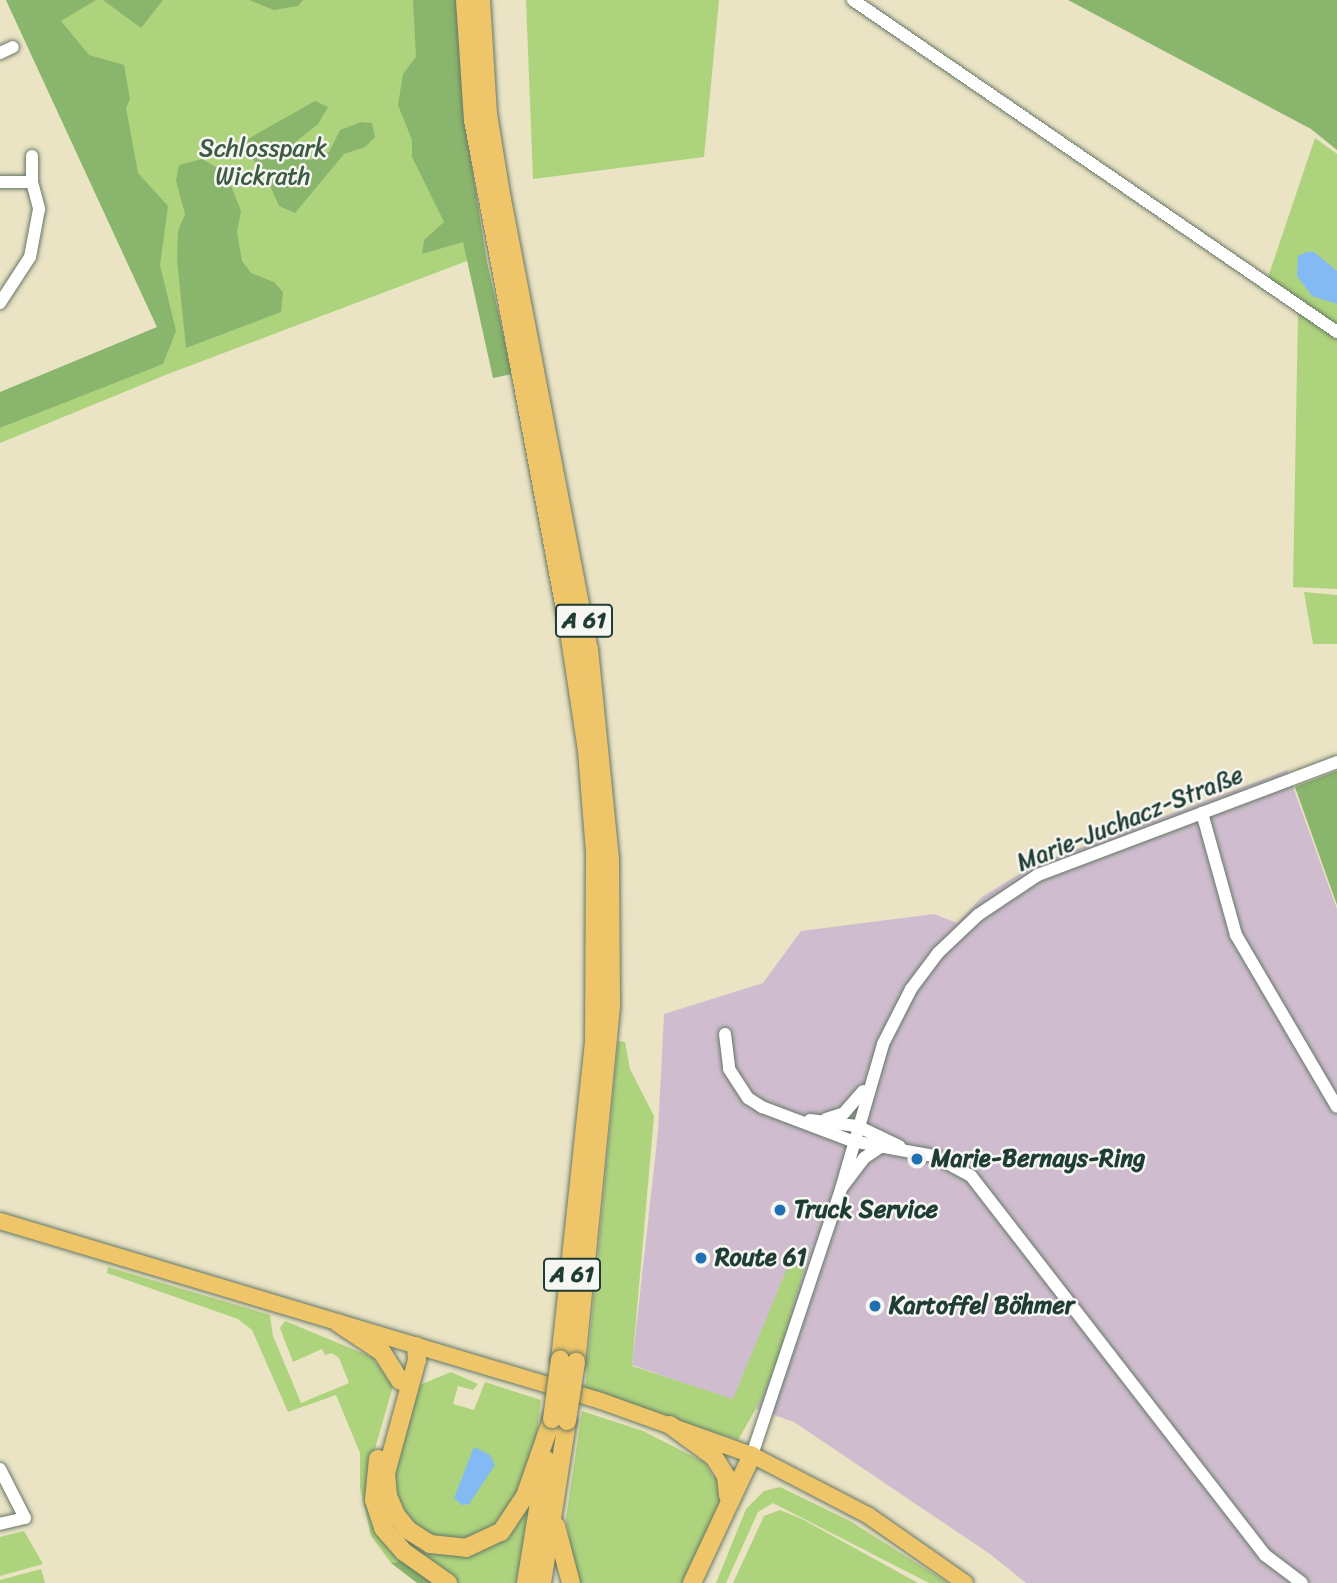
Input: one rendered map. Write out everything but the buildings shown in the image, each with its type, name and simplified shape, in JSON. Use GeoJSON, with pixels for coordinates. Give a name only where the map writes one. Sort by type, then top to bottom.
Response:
{"type":"FeatureCollection","features":[{"type":"Feature","properties":{"kind":"highway","name":"A 61"},"geometry":{"type":"LineString","coordinates":[[466,0],[477,144],[568,625],[594,840],[594,1042],[568,1361]]}},
{"type":"Feature","properties":{"kind":"highway","name":"A 61"},"geometry":{"type":"LineString","coordinates":[[481,0],[488,114],[500,194],[589,649],[610,858],[611,1007],[560,1420],[553,1513],[542,1583]]}},
{"type":"Feature","properties":{"kind":"highway"},"geometry":{"type":"LineString","coordinates":[[338,1324],[382,1352],[400,1381]]}},
{"type":"Feature","properties":{"kind":"highway"},"geometry":{"type":"LineString","coordinates":[[416,1346],[400,1381],[375,1472],[374,1500],[392,1542],[449,1583]]}},
{"type":"Feature","properties":{"kind":"highway"},"geometry":{"type":"LineString","coordinates":[[416,1346],[417,1360],[386,1473],[388,1496],[396,1515],[408,1530],[430,1544],[466,1548],[501,1532],[525,1496],[560,1420]]}},
{"type":"Feature","properties":{"kind":"highway","name":"A 61"},"geometry":{"type":"LineString","coordinates":[[526,1583],[560,1420]]}},
{"type":"Feature","properties":{"kind":"highway"},"geometry":{"type":"LineString","coordinates":[[670,1425],[720,1464],[728,1485],[728,1503]]}},
{"type":"Feature","properties":{"kind":"highway"},"geometry":{"type":"LineString","coordinates":[[692,1583],[752,1455]]}},
{"type":"Feature","properties":{"kind":"highway"},"geometry":{"type":"LineString","coordinates":[[705,1583],[747,1479],[752,1455]]}},
{"type":"Feature","properties":{"kind":"highway"},"geometry":{"type":"LineString","coordinates":[[553,1513],[571,1583]]}},
{"type":"Feature","properties":{"kind":"main road"},"geometry":{"type":"LineString","coordinates":[[0,1221],[670,1425],[752,1455],[869,1516],[965,1583]]}},
{"type":"Feature","properties":{"kind":"street"},"geometry":{"type":"LineString","coordinates":[[853,0],[1337,332]]}},
{"type":"Feature","properties":{"kind":"street"},"geometry":{"type":"LineString","coordinates":[[0,53],[13,47]]}},
{"type":"Feature","properties":{"kind":"street"},"geometry":{"type":"LineString","coordinates":[[0,303],[30,257],[38,231],[32,156]]}},
{"type":"Feature","properties":{"kind":"street"},"geometry":{"type":"LineString","coordinates":[[0,182],[32,182]]}},
{"type":"Feature","properties":{"kind":"street","name":"Marie-Juchacz-Straße"},"geometry":{"type":"LineString","coordinates":[[752,1455],[841,1189],[869,1082],[911,989],[938,953],[978,915],[1048,871],[1337,762]]}},
{"type":"Feature","properties":{"kind":"street"},"geometry":{"type":"LineString","coordinates":[[1202,813],[1236,935],[1337,1107]]}},
{"type":"Feature","properties":{"kind":"street"},"geometry":{"type":"LineString","coordinates":[[725,1034],[729,1069],[748,1098],[852,1141],[905,1149]]}},
{"type":"Feature","properties":{"kind":"street","name":"Marie-Juchacz-Straße"},"geometry":{"type":"LineString","coordinates":[[825,1119],[844,1113],[869,1082]]}},
{"type":"Feature","properties":{"kind":"street"},"geometry":{"type":"LineString","coordinates":[[807,1121],[825,1119],[857,1126],[905,1149],[948,1162],[971,1176],[1265,1555],[1302,1583]]}},
{"type":"Feature","properties":{"kind":"street","name":"Marie-Juchacz-Straße"},"geometry":{"type":"LineString","coordinates":[[841,1189],[864,1158],[882,1146]]}},
{"type":"Feature","properties":{"kind":"street"},"geometry":{"type":"LineString","coordinates":[[0,1469],[25,1518],[0,1524]]}},
{"type":"Feature","properties":{"kind":"shaded area"},"geometry":{"type":"Polygon","coordinates":[[[1287,770],[1337,909],[1337,1583],[1026,1583],[990,1554],[794,1422],[632,1365],[658,1132],[664,1014],[763,983],[801,931],[934,914],[957,923],[982,897],[1032,866],[1287,770]]]}},
{"type":"Feature","properties":{"kind":"green space","name":"Schlosspark Wickrath"},"geometry":{"type":"Polygon","coordinates":[[[6,0],[453,0],[454,92],[473,228],[467,261],[168,374],[0,443],[0,428],[162,363],[157,327],[6,0]]]}},
{"type":"Feature","properties":{"kind":"green space"},"geometry":{"type":"Polygon","coordinates":[[[6,0],[96,0],[61,21],[89,55],[124,65],[130,99],[126,108],[138,173],[168,206],[160,265],[176,331],[163,364],[0,428],[0,392],[157,327],[6,0]]]}},
{"type":"Feature","properties":{"kind":"green space"},"geometry":{"type":"Polygon","coordinates":[[[103,0],[163,0],[141,28],[103,0]]]}},
{"type":"Feature","properties":{"kind":"green space"},"geometry":{"type":"Polygon","coordinates":[[[249,0],[303,0],[298,6],[274,10],[249,0]]]}},
{"type":"Feature","properties":{"kind":"green space"},"geometry":{"type":"Polygon","coordinates":[[[413,0],[456,0],[465,123],[487,262],[512,374],[493,378],[463,242],[422,254],[424,240],[444,222],[412,157],[412,140],[398,105],[403,74],[416,57],[413,0]]]}},
{"type":"Feature","properties":{"kind":"green space"},"geometry":{"type":"Polygon","coordinates":[[[526,0],[719,0],[704,157],[533,179],[526,0]]]}},
{"type":"Feature","properties":{"kind":"green space"},"geometry":{"type":"Polygon","coordinates":[[[1068,0],[1337,0],[1337,150],[1311,129],[1068,0]]]}},
{"type":"Feature","properties":{"kind":"green space"},"geometry":{"type":"Polygon","coordinates":[[[315,101],[328,107],[318,124],[294,143],[294,153],[310,160],[329,152],[340,130],[361,122],[372,123],[375,137],[365,147],[344,154],[295,213],[279,206],[264,172],[239,144],[315,101]]]}},
{"type":"Feature","properties":{"kind":"green space"},"geometry":{"type":"Polygon","coordinates":[[[1315,138],[1337,154],[1337,589],[1293,587],[1298,312],[1264,289],[1315,138]]]}},
{"type":"Feature","properties":{"kind":"green space"},"geometry":{"type":"Polygon","coordinates":[[[202,159],[226,173],[241,211],[237,232],[242,261],[251,273],[274,282],[283,292],[281,312],[186,348],[177,259],[178,231],[185,214],[176,181],[179,165],[202,159]]]}},
{"type":"Feature","properties":{"kind":"green space"},"geometry":{"type":"Polygon","coordinates":[[[1304,592],[1337,595],[1337,644],[1313,644],[1304,592]]]}},
{"type":"Feature","properties":{"kind":"green space"},"geometry":{"type":"Polygon","coordinates":[[[1337,771],[1337,905],[1295,787],[1337,771]]]}},
{"type":"Feature","properties":{"kind":"green space"},"geometry":{"type":"Polygon","coordinates":[[[618,1041],[625,1042],[630,1069],[654,1116],[632,1366],[733,1399],[793,1254],[809,1252],[779,1355],[761,1400],[738,1440],[585,1390],[618,1041]]]}},
{"type":"Feature","properties":{"kind":"green space"},"geometry":{"type":"Polygon","coordinates":[[[108,1267],[270,1315],[273,1336],[301,1403],[349,1383],[339,1358],[332,1353],[325,1355],[322,1349],[293,1362],[280,1328],[285,1321],[372,1357],[393,1386],[368,1473],[398,1562],[391,1563],[371,1536],[360,1488],[360,1453],[336,1395],[288,1412],[252,1330],[238,1319],[107,1273],[108,1267]]]}},
{"type":"Feature","properties":{"kind":"green space"},"geometry":{"type":"Polygon","coordinates":[[[451,1372],[478,1384],[473,1390],[458,1386],[453,1404],[474,1410],[485,1382],[541,1400],[535,1447],[524,1485],[498,1527],[463,1544],[417,1532],[398,1511],[391,1467],[415,1387],[451,1372]]]}},
{"type":"Feature","properties":{"kind":"green space"},"geometry":{"type":"Polygon","coordinates":[[[397,1403],[383,1468],[406,1534],[476,1549],[531,1496],[516,1583],[451,1583],[384,1521],[379,1463],[397,1403]]]}},
{"type":"Feature","properties":{"kind":"green space"},"geometry":{"type":"Polygon","coordinates":[[[582,1411],[643,1431],[704,1462],[713,1476],[720,1473],[724,1494],[686,1583],[577,1583],[566,1518],[582,1411]]]}},
{"type":"Feature","properties":{"kind":"green space"},"geometry":{"type":"Polygon","coordinates":[[[780,1487],[850,1521],[948,1583],[929,1583],[773,1503],[758,1512],[726,1583],[716,1583],[746,1509],[764,1491],[780,1487]]]}},
{"type":"Feature","properties":{"kind":"green space"},"geometry":{"type":"Polygon","coordinates":[[[780,1510],[802,1519],[918,1583],[733,1583],[764,1516],[780,1510]]]}},
{"type":"Feature","properties":{"kind":"green space"},"geometry":{"type":"Polygon","coordinates":[[[24,1531],[43,1564],[0,1576],[0,1537],[24,1531]]]}},
{"type":"Feature","properties":{"kind":"green space"},"geometry":{"type":"Polygon","coordinates":[[[397,1554],[438,1583],[417,1583],[391,1563],[398,1562],[397,1554]]]}},
{"type":"Feature","properties":{"kind":"green space"},"geometry":{"type":"Polygon","coordinates":[[[41,1569],[45,1583],[0,1583],[0,1580],[41,1569]]]}},
{"type":"Feature","properties":{"kind":"water"},"geometry":{"type":"Polygon","coordinates":[[[1314,252],[1337,271],[1337,304],[1312,296],[1297,276],[1298,256],[1314,252]]]}},
{"type":"Feature","properties":{"kind":"water"},"geometry":{"type":"Polygon","coordinates":[[[474,1447],[490,1455],[495,1465],[469,1504],[462,1505],[454,1498],[474,1447]]]}},
{"type":"Feature","properties":{"kind":"place","name":"Marie-Bernays-Ring"},"geometry":{"type":"Point","coordinates":[917,1159]}},
{"type":"Feature","properties":{"kind":"place","name":"Truck Service"},"geometry":{"type":"Point","coordinates":[780,1210]}},
{"type":"Feature","properties":{"kind":"place","name":"Route 61"},"geometry":{"type":"Point","coordinates":[701,1258]}},
{"type":"Feature","properties":{"kind":"place","name":"Kartoffel Böhmer"},"geometry":{"type":"Point","coordinates":[875,1306]}}]}
